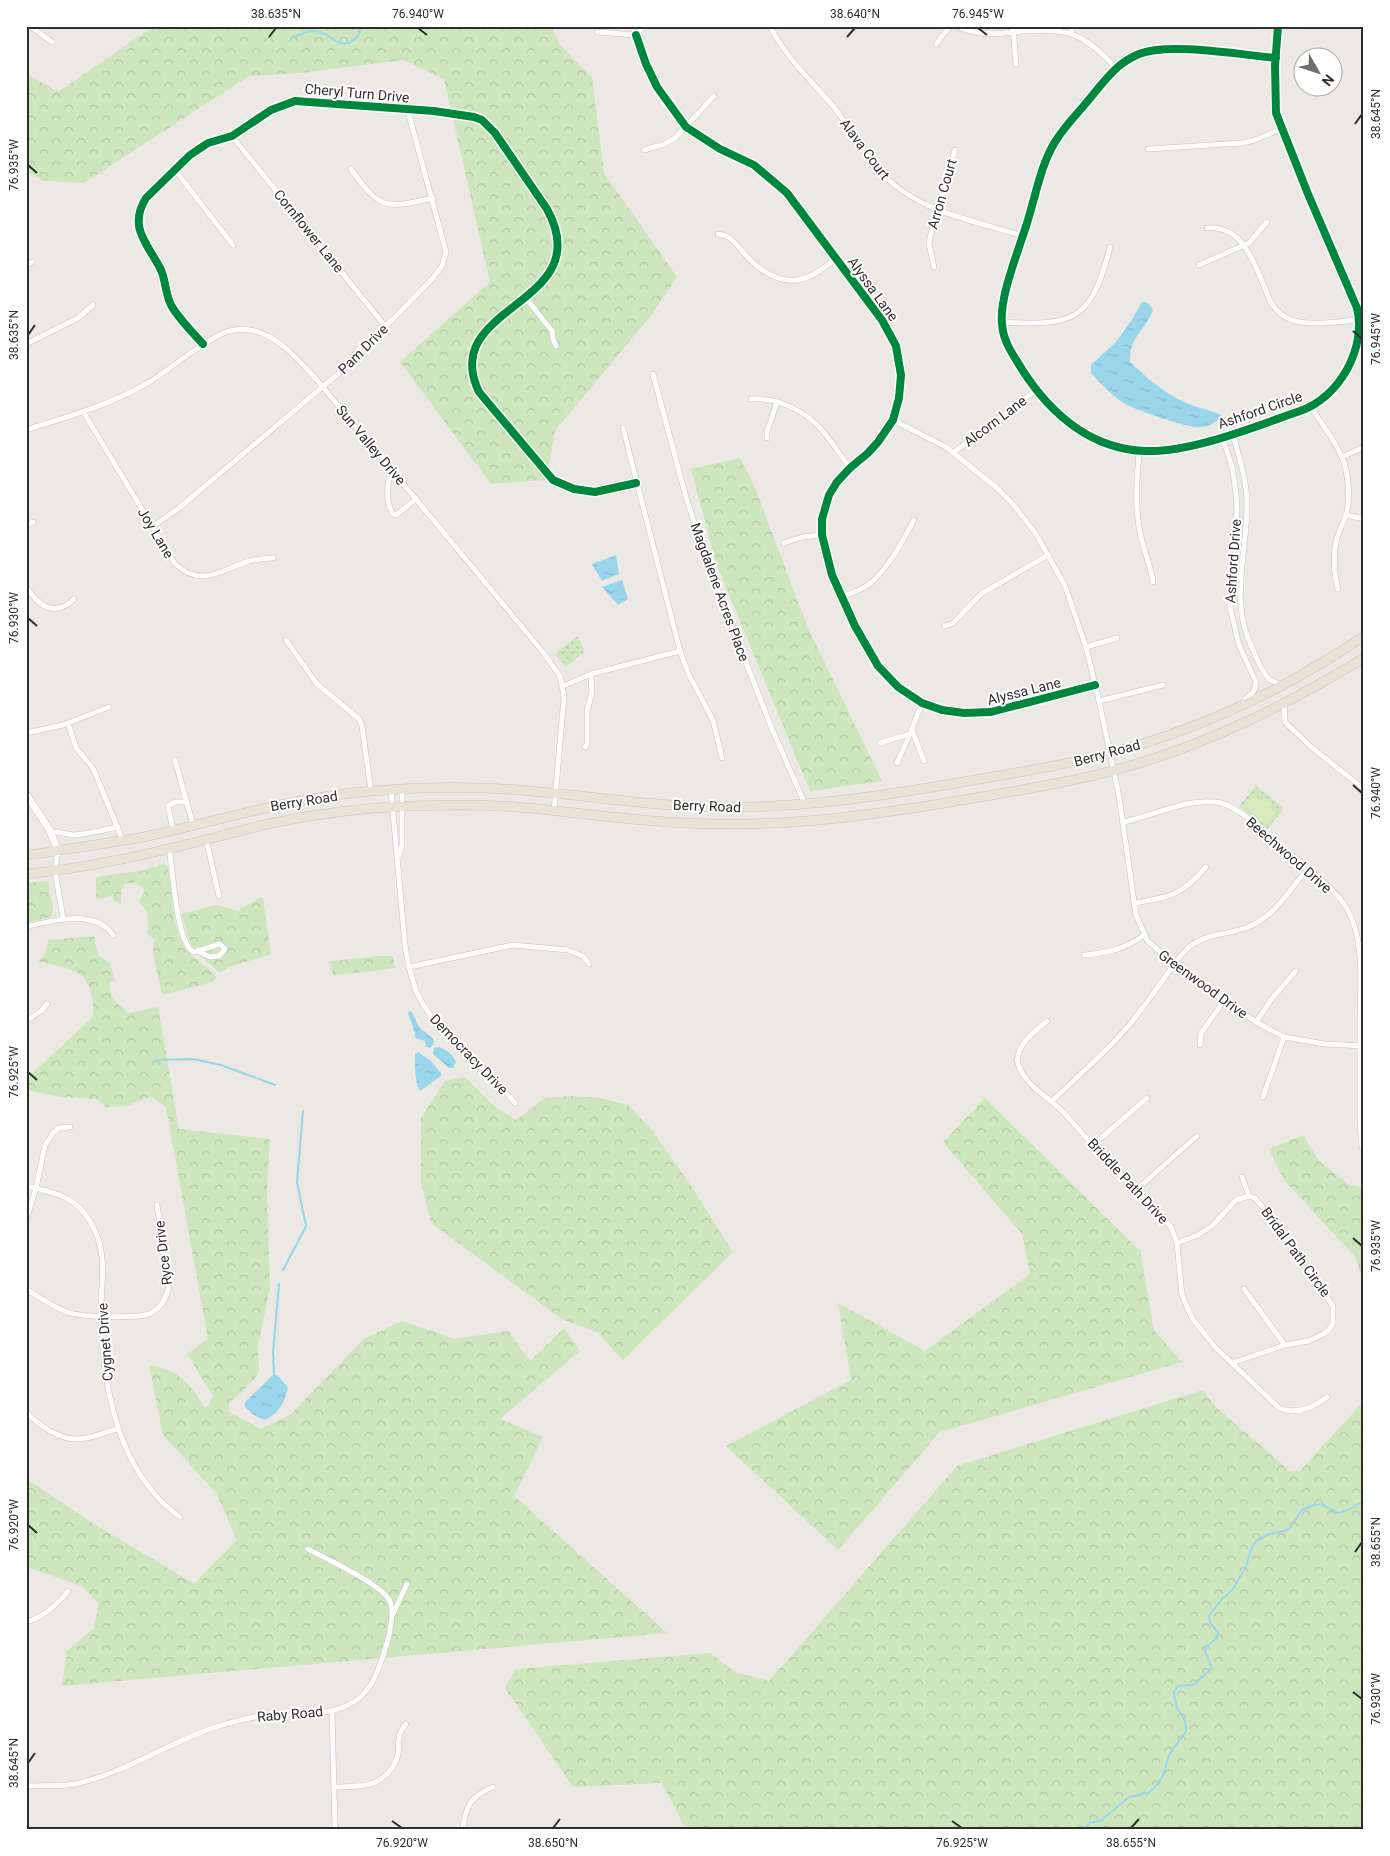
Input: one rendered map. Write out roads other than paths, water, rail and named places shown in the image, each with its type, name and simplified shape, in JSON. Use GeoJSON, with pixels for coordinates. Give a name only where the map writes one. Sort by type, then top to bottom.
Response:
{"type":"FeatureCollection","features":[{"type":"Feature","properties":{"kind":"highway","name":"Berry Road"},"geometry":{"type":"LineString","coordinates":[[26,855],[123,841],[276,804],[371,791],[484,788],[689,806],[745,808],[805,805],[901,793],[1057,766],[1110,753],[1180,731],[1283,686],[1328,660],[1364,636]]}},
{"type":"Feature","properties":{"kind":"highway","name":"Berry Road"},"geometry":{"type":"LineString","coordinates":[[26,874],[55,871],[169,848],[283,821],[398,807],[513,807],[672,822],[721,824],[827,820],[888,813],[1062,782],[1152,760],[1212,738],[1284,704],[1364,658]]}},
{"type":"Feature","properties":{"kind":"street"},"geometry":{"type":"LineString","coordinates":[[30,26],[52,42]]}},
{"type":"Feature","properties":{"kind":"street"},"geometry":{"type":"LineString","coordinates":[[597,32],[636,35],[644,26]]}},
{"type":"Feature","properties":{"kind":"street","name":"Alava Court"},"geometry":{"type":"LineString","coordinates":[[770,26],[783,50],[834,108],[875,167],[885,178],[911,198],[937,210],[1023,236]]}},
{"type":"Feature","properties":{"kind":"street"},"geometry":{"type":"LineString","coordinates":[[936,44],[950,26]]}},
{"type":"Feature","properties":{"kind":"street"},"geometry":{"type":"LineString","coordinates":[[957,26],[987,34],[1013,29],[1071,34],[1103,55],[1116,68]]}},
{"type":"Feature","properties":{"kind":"street"},"geometry":{"type":"LineString","coordinates":[[1071,34],[1074,26]]}},
{"type":"Feature","properties":{"kind":"street"},"geometry":{"type":"LineString","coordinates":[[1276,58],[1278,26]]}},
{"type":"Feature","properties":{"kind":"street"},"geometry":{"type":"LineString","coordinates":[[1013,29],[1016,64]]}},
{"type":"Feature","properties":{"kind":"street","name":"Alyssa Lane"},"geometry":{"type":"LineString","coordinates":[[636,35],[657,87],[686,127],[720,149],[754,165],[780,186],[796,203],[882,320],[896,346],[901,376],[899,398],[893,420],[878,442],[837,482],[829,495],[823,515],[822,534],[829,566],[856,626],[878,666],[898,686],[922,703],[950,712],[983,713],[1006,709],[1095,685]]}},
{"type":"Feature","properties":{"kind":"street","name":"Ashford Circle"},"geometry":{"type":"LineString","coordinates":[[1160,49],[1194,50],[1276,58],[1275,101],[1281,129],[1360,319],[1357,346],[1346,370],[1332,387],[1311,407],[1232,434],[1172,450],[1139,451],[1105,443],[1077,429],[1058,413],[1036,390],[1010,350],[1001,322],[1004,300],[1036,192],[1054,142],[1116,68],[1138,55],[1160,49]]}},
{"type":"Feature","properties":{"kind":"street"},"geometry":{"type":"LineString","coordinates":[[644,150],[665,144],[674,138],[714,96]]}},
{"type":"Feature","properties":{"kind":"street","name":"Cheryl Turn Drive"},"geometry":{"type":"LineString","coordinates":[[203,344],[171,305],[162,270],[141,237],[139,229],[141,206],[146,198],[190,154],[208,143],[232,136],[271,110],[295,101],[462,114],[482,120],[495,133],[553,221],[558,241],[554,262],[543,281],[526,298],[490,325],[478,339],[472,356],[473,379],[479,392],[553,480],[574,489],[595,492],[636,483]]}},
{"type":"Feature","properties":{"kind":"street","name":"Pam Drive"},"geometry":{"type":"LineString","coordinates":[[152,527],[179,508],[339,373],[359,349],[432,279],[442,266],[446,252],[408,110]]}},
{"type":"Feature","properties":{"kind":"street"},"geometry":{"type":"LineString","coordinates":[[1148,148],[1242,143],[1255,140],[1281,129]]}},
{"type":"Feature","properties":{"kind":"street","name":"Cornflower Lane"},"geometry":{"type":"LineString","coordinates":[[232,136],[385,326]]}},
{"type":"Feature","properties":{"kind":"street","name":"Arron Court"},"geometry":{"type":"LineString","coordinates":[[934,267],[929,244],[955,150]]}},
{"type":"Feature","properties":{"kind":"street"},"geometry":{"type":"LineString","coordinates":[[351,169],[366,190],[378,200],[389,205],[401,206],[433,198]]}},
{"type":"Feature","properties":{"kind":"street"},"geometry":{"type":"LineString","coordinates":[[175,170],[233,245]]}},
{"type":"Feature","properties":{"kind":"street"},"geometry":{"type":"LineString","coordinates":[[1199,265],[1245,245],[1254,238],[1267,222]]}},
{"type":"Feature","properties":{"kind":"street"},"geometry":{"type":"LineString","coordinates":[[1207,228],[1218,228],[1227,231],[1245,245],[1271,303],[1285,317],[1300,322],[1360,319]]}},
{"type":"Feature","properties":{"kind":"street"},"geometry":{"type":"LineString","coordinates":[[718,234],[730,238],[758,268],[775,278],[797,280],[807,277],[836,258]]}},
{"type":"Feature","properties":{"kind":"street"},"geometry":{"type":"LineString","coordinates":[[1001,322],[1050,323],[1063,320],[1082,310],[1098,289],[1110,246]]}},
{"type":"Feature","properties":{"kind":"street"},"geometry":{"type":"LineString","coordinates":[[26,266],[32,262]]}},
{"type":"Feature","properties":{"kind":"street"},"geometry":{"type":"LineString","coordinates":[[526,298],[552,331],[552,338],[556,346]]}},
{"type":"Feature","properties":{"kind":"street"},"geometry":{"type":"LineString","coordinates":[[26,344],[78,318],[92,305]]}},
{"type":"Feature","properties":{"kind":"street","name":"Sun Valley Drive"},"geometry":{"type":"LineString","coordinates":[[26,430],[84,413],[143,385],[218,334],[241,329],[260,332],[273,339],[298,360],[322,387],[542,651],[560,676],[564,696],[554,811]]}},
{"type":"Feature","properties":{"kind":"street","name":"Magdalene Acres Place"},"geometry":{"type":"LineString","coordinates":[[654,374],[686,497],[708,565],[772,729],[805,805]]}},
{"type":"Feature","properties":{"kind":"street","name":"Alcorn Lane"},"geometry":{"type":"LineString","coordinates":[[954,452],[1036,390]]}},
{"type":"Feature","properties":{"kind":"street"},"geometry":{"type":"LineString","coordinates":[[751,399],[758,398],[777,402],[798,409],[813,420],[829,438],[850,468]]}},
{"type":"Feature","properties":{"kind":"street"},"geometry":{"type":"LineString","coordinates":[[767,438],[767,432],[777,402]]}},
{"type":"Feature","properties":{"kind":"street"},"geometry":{"type":"LineString","coordinates":[[1311,407],[1342,457],[1348,494],[1346,515],[1338,533],[1334,552],[1333,564],[1338,589]]}},
{"type":"Feature","properties":{"kind":"street","name":"Joy Lane"},"geometry":{"type":"LineString","coordinates":[[84,413],[175,564],[184,572],[195,576],[209,576],[250,561],[273,558]]}},
{"type":"Feature","properties":{"kind":"street","name":"Greenwood Drive"},"geometry":{"type":"LineString","coordinates":[[893,420],[929,437],[954,452],[1013,504],[1048,554],[1065,586],[1086,647],[1114,770],[1136,915],[1144,935],[1152,946],[1173,964],[1224,1001],[1256,1022],[1284,1037],[1316,1043],[1362,1046]]}},
{"type":"Feature","properties":{"kind":"street"},"geometry":{"type":"LineString","coordinates":[[623,428],[636,483],[667,594],[680,651],[689,674],[713,720],[722,758]]}},
{"type":"Feature","properties":{"kind":"street","name":"Ashford Drive"},"geometry":{"type":"LineString","coordinates":[[1232,434],[1243,471],[1247,498],[1239,586],[1242,619],[1247,640],[1263,671],[1271,680],[1283,686]]}},
{"type":"Feature","properties":{"kind":"street","name":"Ashford Drive"},"geometry":{"type":"LineString","coordinates":[[1222,437],[1232,466],[1237,511],[1230,584],[1230,607],[1238,645],[1256,682],[1254,691],[1240,706]]}},
{"type":"Feature","properties":{"kind":"street"},"geometry":{"type":"LineString","coordinates":[[1342,457],[1364,447]]}},
{"type":"Feature","properties":{"kind":"street"},"geometry":{"type":"LineString","coordinates":[[1139,451],[1136,492],[1137,511],[1141,538],[1151,566],[1153,582]]}},
{"type":"Feature","properties":{"kind":"street"},"geometry":{"type":"LineString","coordinates":[[392,470],[389,477],[388,502],[393,514],[396,515],[416,499]]}},
{"type":"Feature","properties":{"kind":"street"},"geometry":{"type":"LineString","coordinates":[[1346,515],[1364,519]]}},
{"type":"Feature","properties":{"kind":"street"},"geometry":{"type":"LineString","coordinates":[[843,597],[866,586],[878,576],[892,559],[914,520]]}},
{"type":"Feature","properties":{"kind":"street"},"geometry":{"type":"LineString","coordinates":[[26,526],[33,522]]}},
{"type":"Feature","properties":{"kind":"street"},"geometry":{"type":"LineString","coordinates":[[784,543],[802,537],[822,534]]}},
{"type":"Feature","properties":{"kind":"street"},"geometry":{"type":"LineString","coordinates":[[945,626],[953,623],[980,594],[1048,554]]}},
{"type":"Feature","properties":{"kind":"street"},"geometry":{"type":"LineString","coordinates":[[26,587],[35,599],[46,607],[53,609],[67,606],[74,600]]}},
{"type":"Feature","properties":{"kind":"street"},"geometry":{"type":"LineString","coordinates":[[1086,647],[1118,638]]}},
{"type":"Feature","properties":{"kind":"street"},"geometry":{"type":"LineString","coordinates":[[286,640],[317,684],[359,719],[362,726],[371,791]]}},
{"type":"Feature","properties":{"kind":"street"},"geometry":{"type":"LineString","coordinates":[[563,686],[591,674],[680,651]]}},
{"type":"Feature","properties":{"kind":"street"},"geometry":{"type":"LineString","coordinates":[[585,748],[588,744],[587,711],[592,692],[591,674]]}},
{"type":"Feature","properties":{"kind":"street"},"geometry":{"type":"LineString","coordinates":[[1099,702],[1163,685]]}},
{"type":"Feature","properties":{"kind":"street"},"geometry":{"type":"LineString","coordinates":[[897,763],[922,703]]}},
{"type":"Feature","properties":{"kind":"street"},"geometry":{"type":"LineString","coordinates":[[1284,704],[1285,722],[1311,747],[1364,789]]}},
{"type":"Feature","properties":{"kind":"street"},"geometry":{"type":"LineString","coordinates":[[26,733],[68,722],[109,707]]}},
{"type":"Feature","properties":{"kind":"street"},"geometry":{"type":"LineString","coordinates":[[68,722],[76,748],[94,768],[123,841]]}},
{"type":"Feature","properties":{"kind":"street"},"geometry":{"type":"LineString","coordinates":[[880,743],[911,732]]}},
{"type":"Feature","properties":{"kind":"street"},"geometry":{"type":"LineString","coordinates":[[911,732],[924,761]]}},
{"type":"Feature","properties":{"kind":"street"},"geometry":{"type":"LineString","coordinates":[[175,760],[193,825]]}},
{"type":"Feature","properties":{"kind":"street","name":"Democracy Drive"},"geometry":{"type":"LineString","coordinates":[[402,789],[398,807],[398,858],[405,946],[416,991],[436,1023],[497,1082],[515,1103]]}},
{"type":"Feature","properties":{"kind":"street","name":"Democracy Drive"},"geometry":{"type":"LineString","coordinates":[[391,790],[398,807],[402,845],[398,858]]}},
{"type":"Feature","properties":{"kind":"street"},"geometry":{"type":"LineString","coordinates":[[26,794],[58,850],[55,871],[63,918]]}},
{"type":"Feature","properties":{"kind":"street"},"geometry":{"type":"LineString","coordinates":[[173,830],[168,806],[175,802],[187,802]]}},
{"type":"Feature","properties":{"kind":"street","name":"Beechwood Drive"},"geometry":{"type":"LineString","coordinates":[[1123,822],[1195,802],[1216,802],[1233,808],[1307,869],[1340,900],[1353,923],[1359,952],[1362,1046],[1360,1124],[1362,1148]]}},
{"type":"Feature","properties":{"kind":"street"},"geometry":{"type":"LineString","coordinates":[[50,833],[57,831],[70,835],[82,834],[118,827]]}},
{"type":"Feature","properties":{"kind":"street"},"geometry":{"type":"LineString","coordinates":[[206,840],[219,896]]}},
{"type":"Feature","properties":{"kind":"street"},"geometry":{"type":"LineString","coordinates":[[169,848],[181,932],[189,949],[214,958],[223,954],[225,949],[220,944],[197,951]]}},
{"type":"Feature","properties":{"kind":"street"},"geometry":{"type":"LineString","coordinates":[[1134,903],[1177,894],[1206,868]]}},
{"type":"Feature","properties":{"kind":"street"},"geometry":{"type":"LineString","coordinates":[[1052,1101],[1114,1042],[1173,964],[1189,947],[1206,938],[1249,927],[1264,918],[1307,869]]}},
{"type":"Feature","properties":{"kind":"street"},"geometry":{"type":"LineString","coordinates":[[26,927],[63,918],[80,919],[102,925],[113,935]]}},
{"type":"Feature","properties":{"kind":"street"},"geometry":{"type":"LineString","coordinates":[[1084,955],[1121,949],[1144,935]]}},
{"type":"Feature","properties":{"kind":"street"},"geometry":{"type":"LineString","coordinates":[[409,967],[513,945],[568,950],[583,956],[589,964]]}},
{"type":"Feature","properties":{"kind":"street"},"geometry":{"type":"LineString","coordinates":[[1256,1022],[1272,997],[1296,971]]}},
{"type":"Feature","properties":{"kind":"street"},"geometry":{"type":"LineString","coordinates":[[1200,1045],[1201,1033],[1224,1001]]}},
{"type":"Feature","properties":{"kind":"street"},"geometry":{"type":"LineString","coordinates":[[26,1021],[41,1011],[46,1004]]}},
{"type":"Feature","properties":{"kind":"street","name":"Briddle Path Drive"},"geometry":{"type":"LineString","coordinates":[[1047,1021],[1029,1037],[1021,1048],[1018,1055],[1018,1064],[1027,1080],[1052,1101],[1171,1227],[1177,1243],[1182,1294],[1186,1307],[1201,1332],[1279,1408],[1293,1412],[1310,1408],[1327,1397]]}},
{"type":"Feature","properties":{"kind":"street"},"geometry":{"type":"LineString","coordinates":[[1263,1097],[1284,1037]]}},
{"type":"Feature","properties":{"kind":"street"},"geometry":{"type":"LineString","coordinates":[[1093,1145],[1147,1098]]}},
{"type":"Feature","properties":{"kind":"street"},"geometry":{"type":"LineString","coordinates":[[26,1220],[36,1188],[45,1145],[59,1128],[70,1127]]}},
{"type":"Feature","properties":{"kind":"street"},"geometry":{"type":"LineString","coordinates":[[1136,1190],[1197,1136]]}},
{"type":"Feature","properties":{"kind":"street","name":"Bridal Path Circle"},"geometry":{"type":"LineString","coordinates":[[1242,1177],[1250,1196]]}},
{"type":"Feature","properties":{"kind":"street","name":"Cygnet Drive"},"geometry":{"type":"LineString","coordinates":[[26,1186],[61,1194],[73,1202],[85,1215],[95,1231],[101,1252],[101,1316],[106,1372],[117,1429],[134,1467],[144,1482],[163,1504],[180,1517]]}},
{"type":"Feature","properties":{"kind":"street","name":"Bridal Path Circle"},"geometry":{"type":"LineString","coordinates":[[1177,1243],[1203,1232],[1215,1224],[1236,1200],[1250,1196],[1255,1198],[1262,1204],[1321,1286],[1333,1306],[1334,1321],[1328,1331],[1309,1341],[1285,1344],[1232,1363]]}},
{"type":"Feature","properties":{"kind":"street","name":"Ryce Drive"},"geometry":{"type":"LineString","coordinates":[[26,1289],[65,1312],[77,1314],[101,1316],[146,1315],[156,1310],[168,1294],[167,1271],[157,1205]]}},
{"type":"Feature","properties":{"kind":"street"},"geometry":{"type":"LineString","coordinates":[[1244,1289],[1285,1344]]}},
{"type":"Feature","properties":{"kind":"street"},"geometry":{"type":"LineString","coordinates":[[26,1411],[45,1427],[66,1438],[80,1439],[117,1429]]}},
{"type":"Feature","properties":{"kind":"street"},"geometry":{"type":"LineString","coordinates":[[308,1549],[377,1586],[390,1601],[392,1617]]}},
{"type":"Feature","properties":{"kind":"street","name":"Raby Road"},"geometry":{"type":"LineString","coordinates":[[26,1786],[56,1786],[90,1780],[184,1738],[235,1721],[270,1715],[332,1711],[355,1701],[369,1688],[376,1675],[382,1659],[392,1617],[407,1584]]}},
{"type":"Feature","properties":{"kind":"street"},"geometry":{"type":"LineString","coordinates":[[26,1622],[36,1619],[50,1610],[68,1591]]}},
{"type":"Feature","properties":{"kind":"street"},"geometry":{"type":"LineString","coordinates":[[332,1711],[335,1787],[334,1830]]}},
{"type":"Feature","properties":{"kind":"street"},"geometry":{"type":"LineString","coordinates":[[335,1787],[366,1786],[378,1782],[387,1775],[397,1760],[400,1732],[406,1724]]}},
{"type":"Feature","properties":{"kind":"street"},"geometry":{"type":"LineString","coordinates":[[463,1830],[467,1806],[479,1793],[492,1787]]}},
{"type":"Feature","properties":{"kind":"water"},"geometry":{"type":"Polygon","coordinates":[[[1141,303],[1149,304],[1153,310],[1132,346],[1130,362],[1169,394],[1189,404],[1221,415],[1214,423],[1203,427],[1189,426],[1131,407],[1111,394],[1091,373],[1091,365],[1116,342],[1141,303]]]}},
{"type":"Feature","properties":{"kind":"water"},"geometry":{"type":"Polygon","coordinates":[[[616,555],[619,574],[602,581],[592,564],[616,555]]]}},
{"type":"Feature","properties":{"kind":"water"},"geometry":{"type":"Polygon","coordinates":[[[622,580],[628,599],[618,605],[602,587],[622,580]]]}},
{"type":"Feature","properties":{"kind":"water"},"geometry":{"type":"Polygon","coordinates":[[[410,1011],[414,1015],[419,1027],[434,1040],[430,1048],[426,1047],[425,1041],[415,1038],[408,1013],[410,1011]]]}},
{"type":"Feature","properties":{"kind":"water"},"geometry":{"type":"Polygon","coordinates":[[[439,1047],[453,1057],[456,1062],[453,1068],[449,1068],[433,1054],[434,1048],[439,1047]]]}},
{"type":"Feature","properties":{"kind":"water"},"geometry":{"type":"Polygon","coordinates":[[[418,1052],[431,1061],[441,1073],[441,1076],[420,1091],[415,1068],[415,1054],[418,1052]]]}},
{"type":"Feature","properties":{"kind":"water"},"geometry":{"type":"Polygon","coordinates":[[[274,1374],[288,1388],[285,1398],[274,1415],[264,1420],[252,1414],[245,1407],[245,1402],[274,1374]]]}},
{"type":"Feature","properties":{"kind":"waterway"},"geometry":{"type":"LineString","coordinates":[[292,37],[309,31],[315,31],[321,32],[341,43],[346,43],[358,36],[361,26]]}},
{"type":"Feature","properties":{"kind":"waterway"},"geometry":{"type":"LineString","coordinates":[[156,1060],[193,1059],[221,1065],[275,1085]]}},
{"type":"Feature","properties":{"kind":"waterway"},"geometry":{"type":"LineString","coordinates":[[283,1270],[306,1226],[297,1182],[303,1111]]}},
{"type":"Feature","properties":{"kind":"waterway"},"geometry":{"type":"LineString","coordinates":[[274,1374],[273,1352],[279,1284]]}},
{"type":"Feature","properties":{"kind":"waterway"},"geometry":{"type":"LineString","coordinates":[[1083,1830],[1090,1823],[1102,1820],[1129,1797],[1148,1793],[1157,1785],[1163,1775],[1169,1755],[1186,1731],[1185,1720],[1177,1708],[1174,1692],[1178,1686],[1193,1685],[1212,1668],[1205,1652],[1206,1647],[1217,1638],[1218,1632],[1210,1623],[1209,1616],[1222,1599],[1233,1589],[1246,1567],[1251,1549],[1256,1541],[1267,1535],[1288,1530],[1302,1510],[1314,1505],[1321,1504],[1338,1513],[1364,1501]]}}]}
